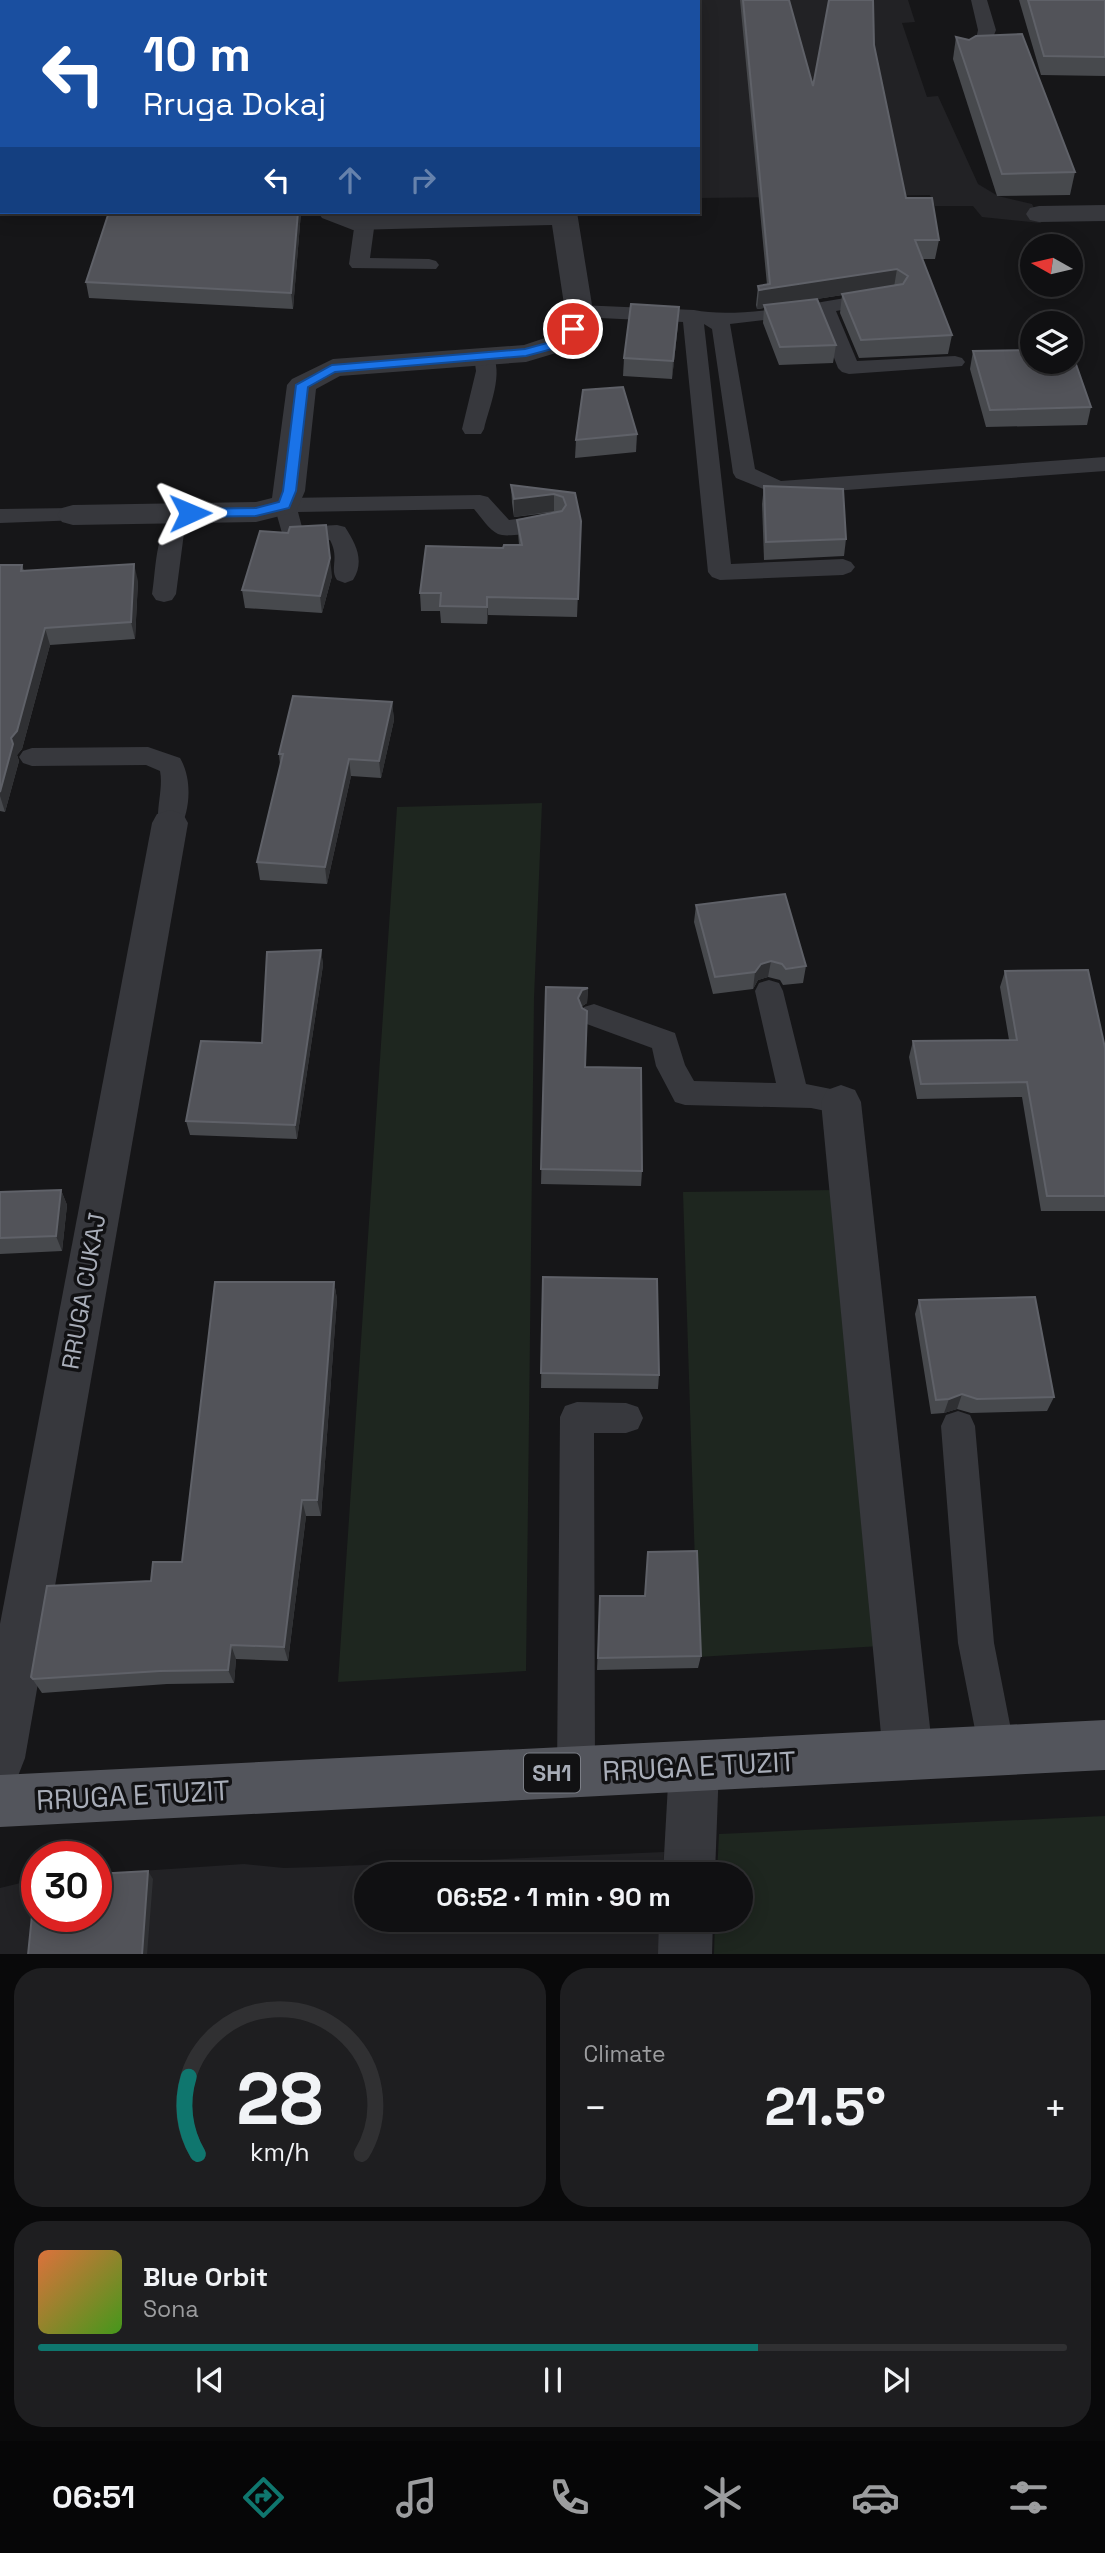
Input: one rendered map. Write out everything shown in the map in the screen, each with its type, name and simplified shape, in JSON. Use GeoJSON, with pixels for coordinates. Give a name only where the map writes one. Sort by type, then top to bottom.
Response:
{"type":"FeatureCollection","features":[{"type":"Feature","properties":{"kind":"main road","name":"RRUGA E TUZIT"},"geometry":{"type":"LineString","coordinates":[[0,1801],[1105,1745]]}},
{"type":"Feature","properties":{"kind":"street"},"geometry":{"type":"LineString","coordinates":[[1039,214],[1105,213]]}},
{"type":"Feature","properties":{"kind":"street"},"geometry":{"type":"LineString","coordinates":[[73,515],[256,512],[285,505],[290,491],[302,385],[332,368],[526,353],[566,341],[579,311],[564,215],[352,222],[335,214]]}},
{"type":"Feature","properties":{"kind":"street","name":"RRUGA CUKAJ"},"geometry":{"type":"LineString","coordinates":[[0,1758],[170,823]]}},
{"type":"Feature","properties":{"kind":"street"},"geometry":{"type":"LineString","coordinates":[[841,1102],[908,1755]]}},
{"type":"Feature","properties":{"kind":"street"},"geometry":{"type":"LineString","coordinates":[[690,1862],[694,1766]]}},
{"type":"Feature","properties":{"kind":"street"},"geometry":{"type":"LineString","coordinates":[[685,1954],[686,1932]]}},
{"type":"Feature","properties":{"kind":"lane"},"geometry":{"type":"LineString","coordinates":[[964,54],[984,41],[987,30],[979,0]]}},
{"type":"Feature","properties":{"kind":"lane"},"geometry":{"type":"LineString","coordinates":[[365,221],[359,264],[429,265]]}},
{"type":"Feature","properties":{"kind":"lane"},"geometry":{"type":"LineString","coordinates":[[579,311],[710,321],[892,296]]}},
{"type":"Feature","properties":{"kind":"lane"},"geometry":{"type":"LineString","coordinates":[[824,307],[849,368],[955,362]]}},
{"type":"Feature","properties":{"kind":"lane"},"geometry":{"type":"LineString","coordinates":[[710,321],[744,473],[778,488],[1105,464]]}},
{"type":"Feature","properties":{"kind":"lane"},"geometry":{"type":"LineString","coordinates":[[710,321],[692,331],[720,572],[843,567]]}},
{"type":"Feature","properties":{"kind":"lane"},"geometry":{"type":"LineString","coordinates":[[472,429],[487,371],[484,356]]}},
{"type":"Feature","properties":{"kind":"lane"},"geometry":{"type":"LineString","coordinates":[[345,575],[348,552],[337,532],[292,535],[285,505],[480,502],[504,527],[553,521]]}},
{"type":"Feature","properties":{"kind":"lane"},"geometry":{"type":"LineString","coordinates":[[164,594],[173,531],[190,513]]}},
{"type":"Feature","properties":{"kind":"lane"},"geometry":{"type":"LineString","coordinates":[[0,516],[73,515]]}},
{"type":"Feature","properties":{"kind":"lane"},"geometry":{"type":"LineString","coordinates":[[32,757],[148,756],[171,765],[176,785],[170,823]]}},
{"type":"Feature","properties":{"kind":"lane"},"geometry":{"type":"LineString","coordinates":[[769,991],[794,1096]]}},
{"type":"Feature","properties":{"kind":"lane"},"geometry":{"type":"LineString","coordinates":[[594,1015],[665,1041],[671,1066],[685,1093],[794,1096],[841,1102]]}},
{"type":"Feature","properties":{"kind":"lane"},"geometry":{"type":"LineString","coordinates":[[576,1772],[576,1418],[626,1418]]}},
{"type":"Feature","properties":{"kind":"lane"},"geometry":{"type":"LineString","coordinates":[[958,1426],[976,1643],[997,1750]]}},
{"type":"Feature","properties":{"kind":"shaded area"},"geometry":{"type":"Polygon","coordinates":[[[700,0],[908,0],[915,22],[902,23],[927,97],[938,96],[978,184],[998,196],[1032,204],[1041,223],[982,217],[973,206],[935,206],[930,195],[700,198],[700,0]]]}},
{"type":"Feature","properties":{"kind":"shaded area"},"geometry":{"type":"Polygon","coordinates":[[[542,803],[534,998],[526,1671],[338,1682],[397,807],[542,803]]]}},
{"type":"Feature","properties":{"kind":"shaded area"},"geometry":{"type":"Polygon","coordinates":[[[835,1190],[880,1646],[698,1657],[683,1192],[835,1190]]]}},
{"type":"Feature","properties":{"kind":"shaded area"},"geometry":{"type":"Polygon","coordinates":[[[1105,1816],[1105,1954],[714,1954],[715,1932],[753,1932],[753,1862],[718,1862],[719,1834],[1105,1816]]]}},
{"type":"Feature","properties":{"kind":"shaded area"},"geometry":{"type":"Polygon","coordinates":[[[664,1852],[664,1862],[426,1862],[664,1852]]]}},
{"type":"Feature","properties":{"kind":"shaded area"},"geometry":{"type":"Polygon","coordinates":[[[244,1864],[284,1868],[354,1865],[354,1932],[660,1932],[659,1954],[0,1954],[0,1888],[21,1883],[21,1932],[112,1932],[112,1873],[244,1864]]]}},
{"type":"Feature","properties":{"kind":"building"},"geometry":{"type":"Polygon","coordinates":[[[743,0],[789,0],[813,86],[829,0],[873,0],[874,45],[906,198],[932,198],[939,240],[915,240],[952,335],[861,340],[842,294],[903,284],[908,276],[897,269],[759,290],[758,286],[770,284],[743,0]]]}},
{"type":"Feature","properties":{"kind":"building"},"geometry":{"type":"Polygon","coordinates":[[[1028,0],[1105,0],[1105,57],[1044,56],[1028,0]]]}},
{"type":"Feature","properties":{"kind":"building"},"geometry":{"type":"Polygon","coordinates":[[[1022,34],[1075,172],[1002,174],[956,37],[969,40],[976,36],[1022,34]]]}},
{"type":"Feature","properties":{"kind":"building"},"geometry":{"type":"Polygon","coordinates":[[[108,214],[298,214],[291,293],[86,282],[108,214]]]}},
{"type":"Feature","properties":{"kind":"building"},"geometry":{"type":"Polygon","coordinates":[[[817,299],[836,345],[780,347],[764,305],[817,299]]]}},
{"type":"Feature","properties":{"kind":"building"},"geometry":{"type":"Polygon","coordinates":[[[631,304],[679,307],[673,361],[624,358],[631,304]]]}},
{"type":"Feature","properties":{"kind":"building"},"geometry":{"type":"Polygon","coordinates":[[[1020,350],[1020,374],[1079,374],[1091,407],[990,410],[973,351],[1020,350]]]}},
{"type":"Feature","properties":{"kind":"building"},"geometry":{"type":"Polygon","coordinates":[[[623,387],[637,434],[576,440],[583,390],[623,387]]]}},
{"type":"Feature","properties":{"kind":"building"},"geometry":{"type":"Polygon","coordinates":[[[511,485],[575,493],[581,521],[578,599],[487,597],[487,607],[440,606],[441,593],[420,593],[426,546],[503,548],[504,545],[522,545],[517,520],[562,511],[566,505],[563,497],[554,494],[514,499],[511,485]]]}},
{"type":"Feature","properties":{"kind":"building"},"geometry":{"type":"Polygon","coordinates":[[[764,486],[843,489],[846,539],[766,542],[764,486]]]}},
{"type":"Feature","properties":{"kind":"building"},"geometry":{"type":"Polygon","coordinates":[[[326,525],[330,558],[320,596],[242,590],[260,531],[288,533],[290,527],[326,525]]]}},
{"type":"Feature","properties":{"kind":"building"},"geometry":{"type":"Polygon","coordinates":[[[134,564],[131,622],[45,628],[17,731],[11,738],[13,744],[0,792],[0,565],[22,565],[21,571],[134,564]]]}},
{"type":"Feature","properties":{"kind":"building"},"geometry":{"type":"Polygon","coordinates":[[[293,696],[392,702],[379,761],[349,759],[325,867],[257,862],[283,754],[279,754],[293,696]]]}},
{"type":"Feature","properties":{"kind":"building"},"geometry":{"type":"Polygon","coordinates":[[[785,894],[806,966],[786,969],[782,964],[771,961],[761,964],[755,972],[715,977],[696,905],[785,894]]]}},
{"type":"Feature","properties":{"kind":"building"},"geometry":{"type":"Polygon","coordinates":[[[321,950],[295,1125],[186,1121],[201,1041],[262,1043],[267,952],[321,950]]]}},
{"type":"Feature","properties":{"kind":"building"},"geometry":{"type":"Polygon","coordinates":[[[1088,970],[1105,1048],[1105,1196],[1047,1196],[1027,1082],[921,1084],[913,1041],[1017,1040],[1005,971],[1088,970]]]}},
{"type":"Feature","properties":{"kind":"building"},"geometry":{"type":"Polygon","coordinates":[[[546,987],[588,988],[582,990],[578,998],[582,1008],[587,1011],[585,1067],[641,1068],[642,1171],[541,1169],[546,987]]]}},
{"type":"Feature","properties":{"kind":"building"},"geometry":{"type":"Polygon","coordinates":[[[61,1190],[56,1236],[0,1238],[0,1192],[61,1190]]]}},
{"type":"Feature","properties":{"kind":"building"},"geometry":{"type":"Polygon","coordinates":[[[543,1277],[657,1279],[659,1375],[541,1373],[543,1277]]]}},
{"type":"Feature","properties":{"kind":"building"},"geometry":{"type":"Polygon","coordinates":[[[215,1282],[334,1282],[317,1500],[302,1500],[284,1647],[231,1645],[228,1670],[160,1671],[33,1679],[31,1677],[47,1586],[151,1581],[153,1562],[182,1562],[215,1282]]]}},
{"type":"Feature","properties":{"kind":"building"},"geometry":{"type":"Polygon","coordinates":[[[1035,1297],[1054,1397],[977,1399],[962,1394],[936,1400],[919,1300],[1035,1297]]]}},
{"type":"Feature","properties":{"kind":"building"},"geometry":{"type":"Polygon","coordinates":[[[697,1551],[701,1656],[598,1658],[600,1596],[645,1596],[648,1552],[697,1551]]]}},
{"type":"Feature","properties":{"kind":"building"},"geometry":{"type":"Polygon","coordinates":[[[148,1871],[142,1954],[28,1954],[30,1932],[112,1932],[112,1873],[148,1871]]]}},
{"type":"Feature","properties":{"kind":"route"},"geometry":{"type":"LineString","coordinates":[[190,513],[256,512],[285,505],[290,491],[302,385],[332,368],[526,353],[566,341],[573,329]]}}]}
